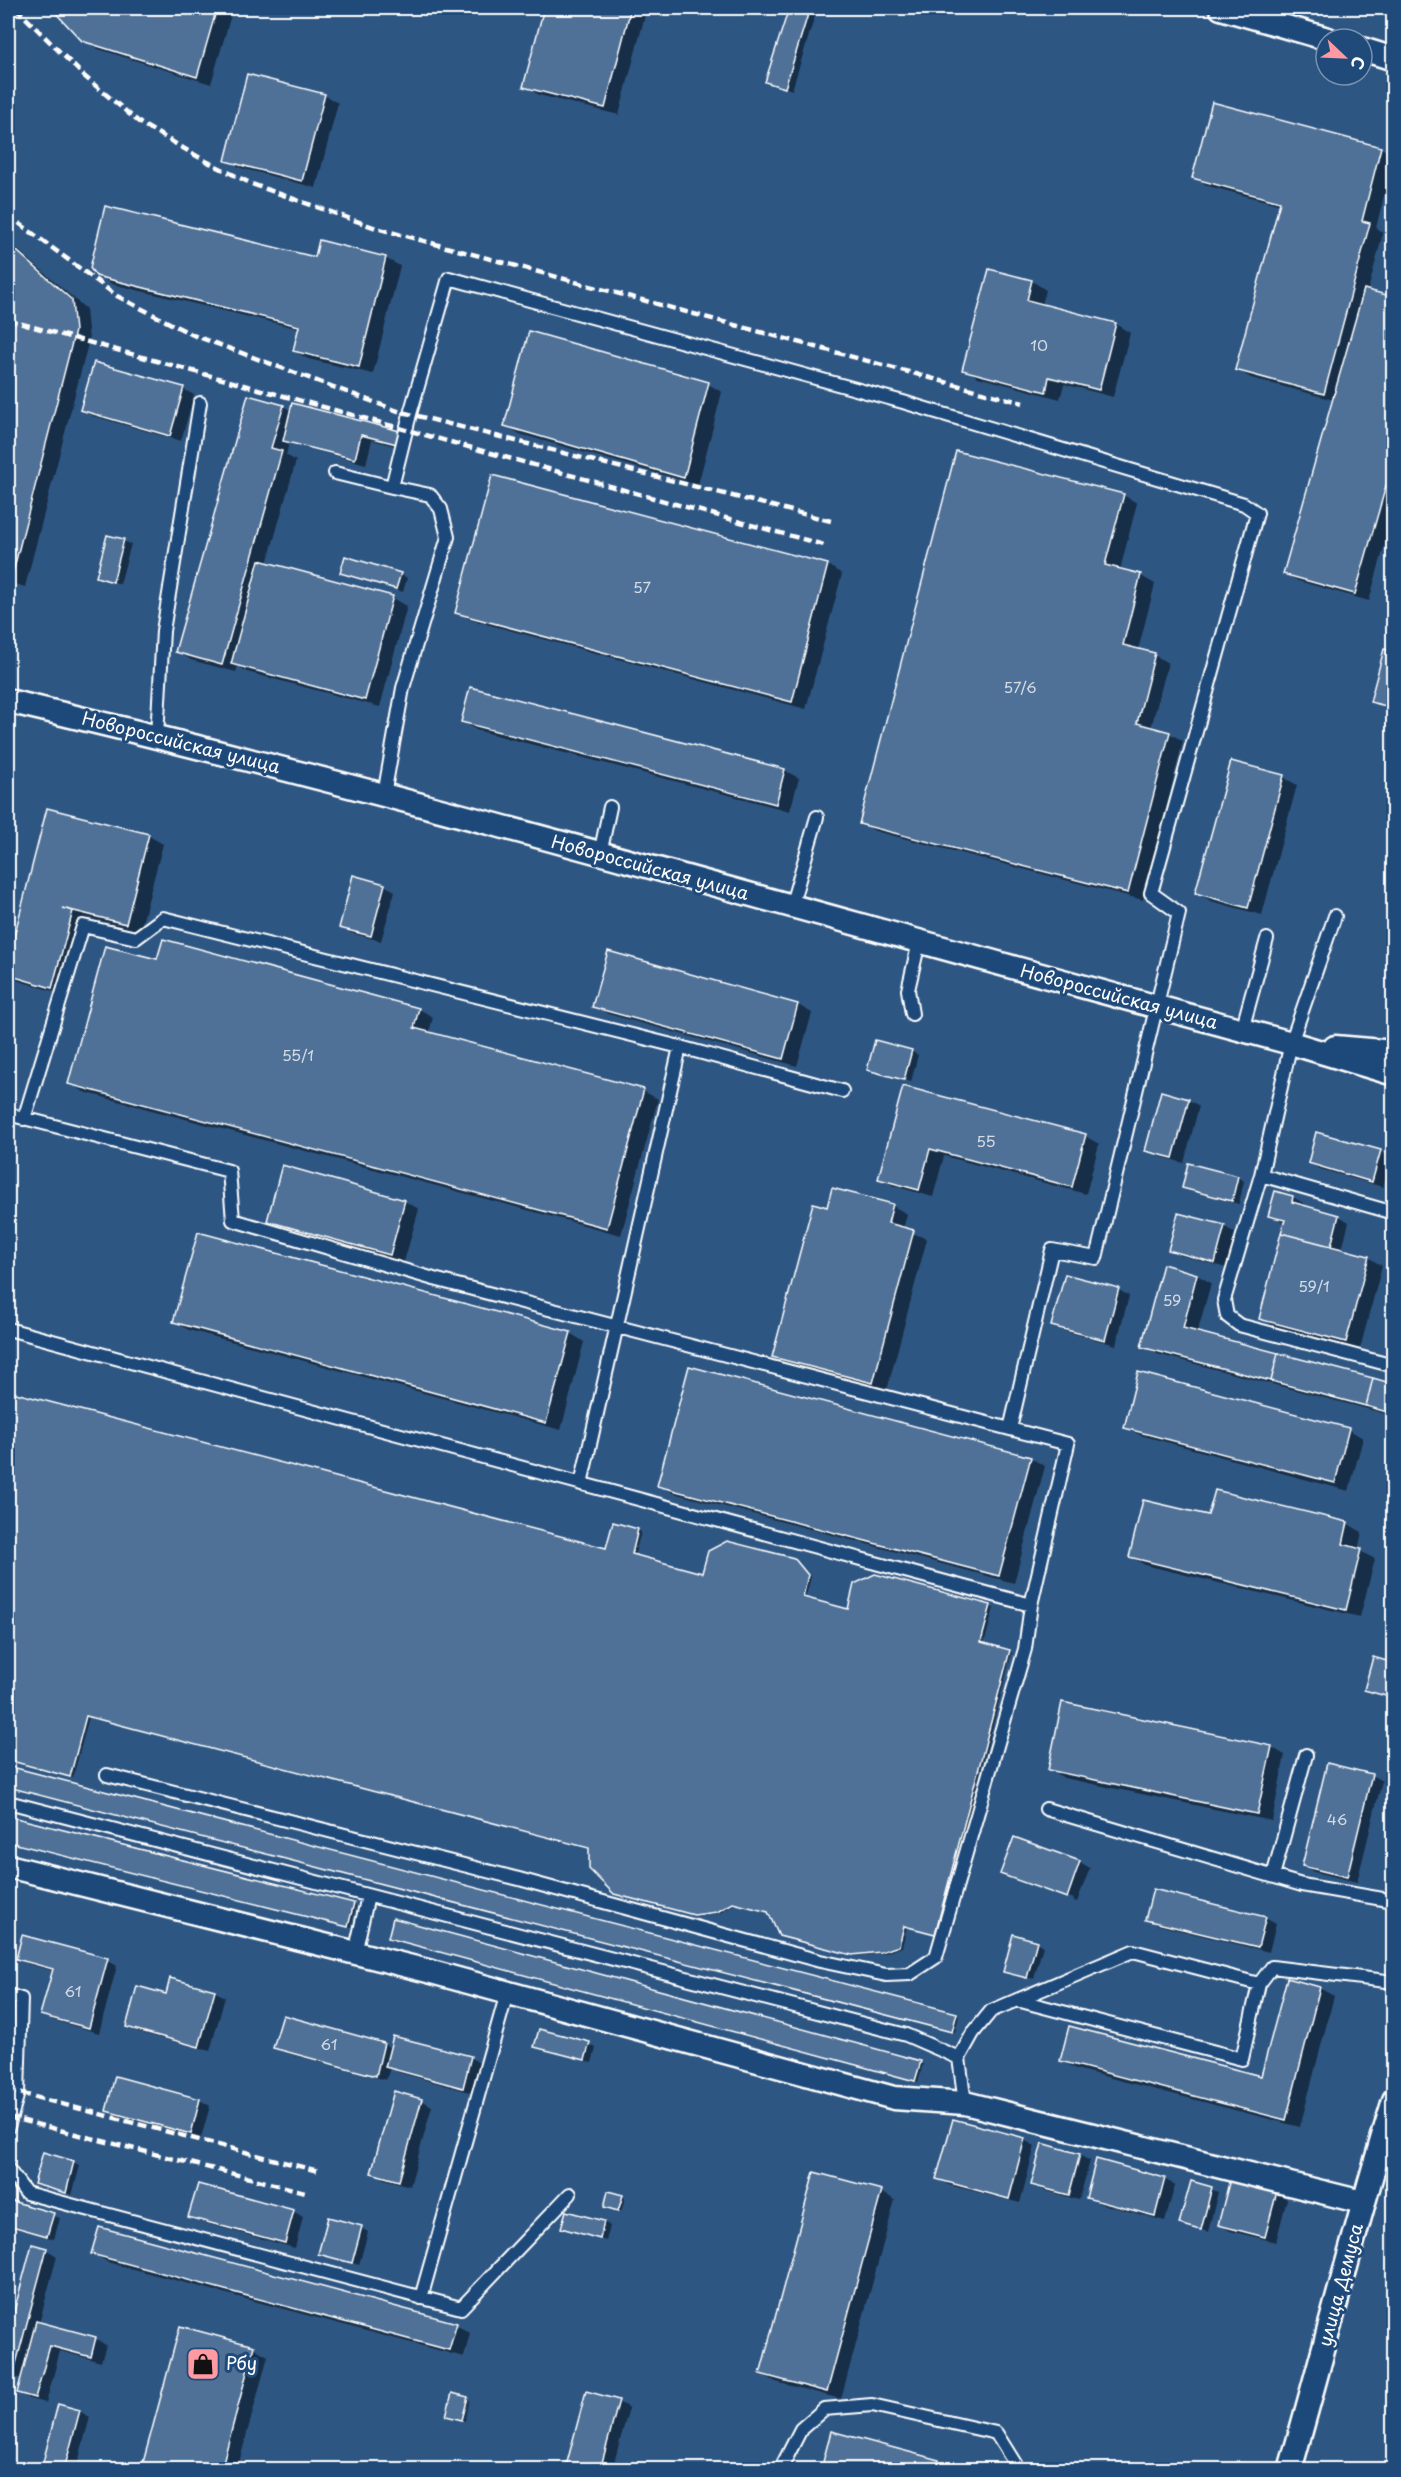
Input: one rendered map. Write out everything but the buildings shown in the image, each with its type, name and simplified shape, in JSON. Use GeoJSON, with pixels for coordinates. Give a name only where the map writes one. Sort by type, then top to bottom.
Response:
{"type":"FeatureCollection","features":[{"type":"Feature","properties":{"kind":"street"},"geometry":{"type":"LineString","coordinates":[[1221,8],[1314,35]]}},
{"type":"Feature","properties":{"kind":"street"},"geometry":{"type":"LineString","coordinates":[[1374,52],[1394,58]]}},
{"type":"Feature","properties":{"kind":"street","name":"Новороссийская улица"},"geometry":{"type":"LineString","coordinates":[[8,700],[384,795],[1291,1043]]}},
{"type":"Feature","properties":{"kind":"street"},"geometry":{"type":"LineString","coordinates":[[1291,1043],[1392,1046]]}},
{"type":"Feature","properties":{"kind":"street"},"geometry":{"type":"LineString","coordinates":[[1291,1043],[1394,1074]]}},
{"type":"Feature","properties":{"kind":"street"},"geometry":{"type":"LineString","coordinates":[[8,1866],[507,1992],[894,2098],[965,2103],[1362,2202]]}},
{"type":"Feature","properties":{"kind":"street","name":"улица Демуса"},"geometry":{"type":"LineString","coordinates":[[1290,2469],[1323,2355],[1362,2202],[1394,2100]]}},
{"type":"Feature","properties":{"kind":"lane"},"geometry":{"type":"LineString","coordinates":[[392,487],[410,414],[449,278],[903,402],[1244,504],[1257,513],[1151,893],[1179,913],[1096,1258],[1052,1250],[1010,1429]]}},
{"type":"Feature","properties":{"kind":"lane"},"geometry":{"type":"LineString","coordinates":[[157,736],[163,631],[200,403]]}},
{"type":"Feature","properties":{"kind":"lane"},"geometry":{"type":"LineString","coordinates":[[335,473],[430,495],[441,510],[448,537],[403,688],[384,795]]}},
{"type":"Feature","properties":{"kind":"lane"},"geometry":{"type":"LineString","coordinates":[[600,854],[610,807]]}},
{"type":"Feature","properties":{"kind":"lane"},"geometry":{"type":"LineString","coordinates":[[791,907],[817,817]]}},
{"type":"Feature","properties":{"kind":"lane"},"geometry":{"type":"LineString","coordinates":[[1335,916],[1291,1043],[1261,1175],[1224,1300],[1227,1316],[1239,1325],[1394,1366]]}},
{"type":"Feature","properties":{"kind":"lane"},"geometry":{"type":"LineString","coordinates":[[24,1119],[83,926],[136,938],[163,918],[680,1047],[842,1090]]}},
{"type":"Feature","properties":{"kind":"lane"},"geometry":{"type":"LineString","coordinates":[[1242,1030],[1267,939]]}},
{"type":"Feature","properties":{"kind":"lane"},"geometry":{"type":"LineString","coordinates":[[912,1014],[908,990],[919,942]]}},
{"type":"Feature","properties":{"kind":"lane"},"geometry":{"type":"LineString","coordinates":[[581,1484],[680,1047]]}},
{"type":"Feature","properties":{"kind":"lane"},"geometry":{"type":"LineString","coordinates":[[8,1114],[229,1171],[233,1220],[434,1279],[1068,1444],[1031,1605],[1025,1649],[936,1957],[910,1974],[886,1975],[820,1961],[519,1879],[107,1775]]}},
{"type":"Feature","properties":{"kind":"lane"},"geometry":{"type":"LineString","coordinates":[[1261,1175],[1394,1213]]}},
{"type":"Feature","properties":{"kind":"lane"},"geometry":{"type":"LineString","coordinates":[[8,1329],[1031,1605]]}},
{"type":"Feature","properties":{"kind":"lane"},"geometry":{"type":"LineString","coordinates":[[1273,1876],[1306,1755]]}},
{"type":"Feature","properties":{"kind":"lane"},"geometry":{"type":"LineString","coordinates":[[8,1802],[906,2035],[959,2058]]}},
{"type":"Feature","properties":{"kind":"lane"},"geometry":{"type":"LineString","coordinates":[[1046,1809],[1302,1885],[1394,1901]]}},
{"type":"Feature","properties":{"kind":"lane"},"geometry":{"type":"LineString","coordinates":[[355,1953],[368,1896]]}},
{"type":"Feature","properties":{"kind":"lane"},"geometry":{"type":"LineString","coordinates":[[965,2103],[959,2058],[973,2033],[991,2011],[1133,1951],[1260,1984]]}},
{"type":"Feature","properties":{"kind":"lane"},"geometry":{"type":"LineString","coordinates":[[1017,2000],[1242,2059],[1260,1984],[1272,1967],[1394,1982]]}},
{"type":"Feature","properties":{"kind":"lane"},"geometry":{"type":"LineString","coordinates":[[421,2298],[507,1992]]}},
{"type":"Feature","properties":{"kind":"lane"},"geometry":{"type":"LineString","coordinates":[[8,1995],[21,1999],[18,2093],[8,2127]]}},
{"type":"Feature","properties":{"kind":"lane"},"geometry":{"type":"LineString","coordinates":[[8,2169],[26,2193],[461,2308],[570,2194]]}},
{"type":"Feature","properties":{"kind":"lane"},"geometry":{"type":"LineString","coordinates":[[780,2469],[801,2429],[824,2409],[872,2405],[996,2433],[1019,2469]]}},
{"type":"Feature","properties":{"kind":"shaded area"},"geometry":{"type":"Polygon","coordinates":[[[8,8],[1393,8],[1393,2469],[8,2469],[8,8]]]}},
{"type":"Feature","properties":{"kind":"railway"},"geometry":{"type":"LineString","coordinates":[[16,8],[84,76],[140,123],[202,159],[252,184],[376,228],[1023,403]]}},
{"type":"Feature","properties":{"kind":"railway"},"geometry":{"type":"LineString","coordinates":[[8,215],[117,296],[193,335],[398,411],[831,521]]}},
{"type":"Feature","properties":{"kind":"railway"},"geometry":{"type":"LineString","coordinates":[[8,320],[824,545]]}},
{"type":"Feature","properties":{"kind":"railway"},"geometry":{"type":"LineString","coordinates":[[8,2090],[318,2171]]}},
{"type":"Feature","properties":{"kind":"railway"},"geometry":{"type":"LineString","coordinates":[[8,2117],[309,2193]]}},
{"type":"Feature","properties":{"kind":"place","name":"Рбу"},"geometry":{"type":"Point","coordinates":[203,2364]}}]}
